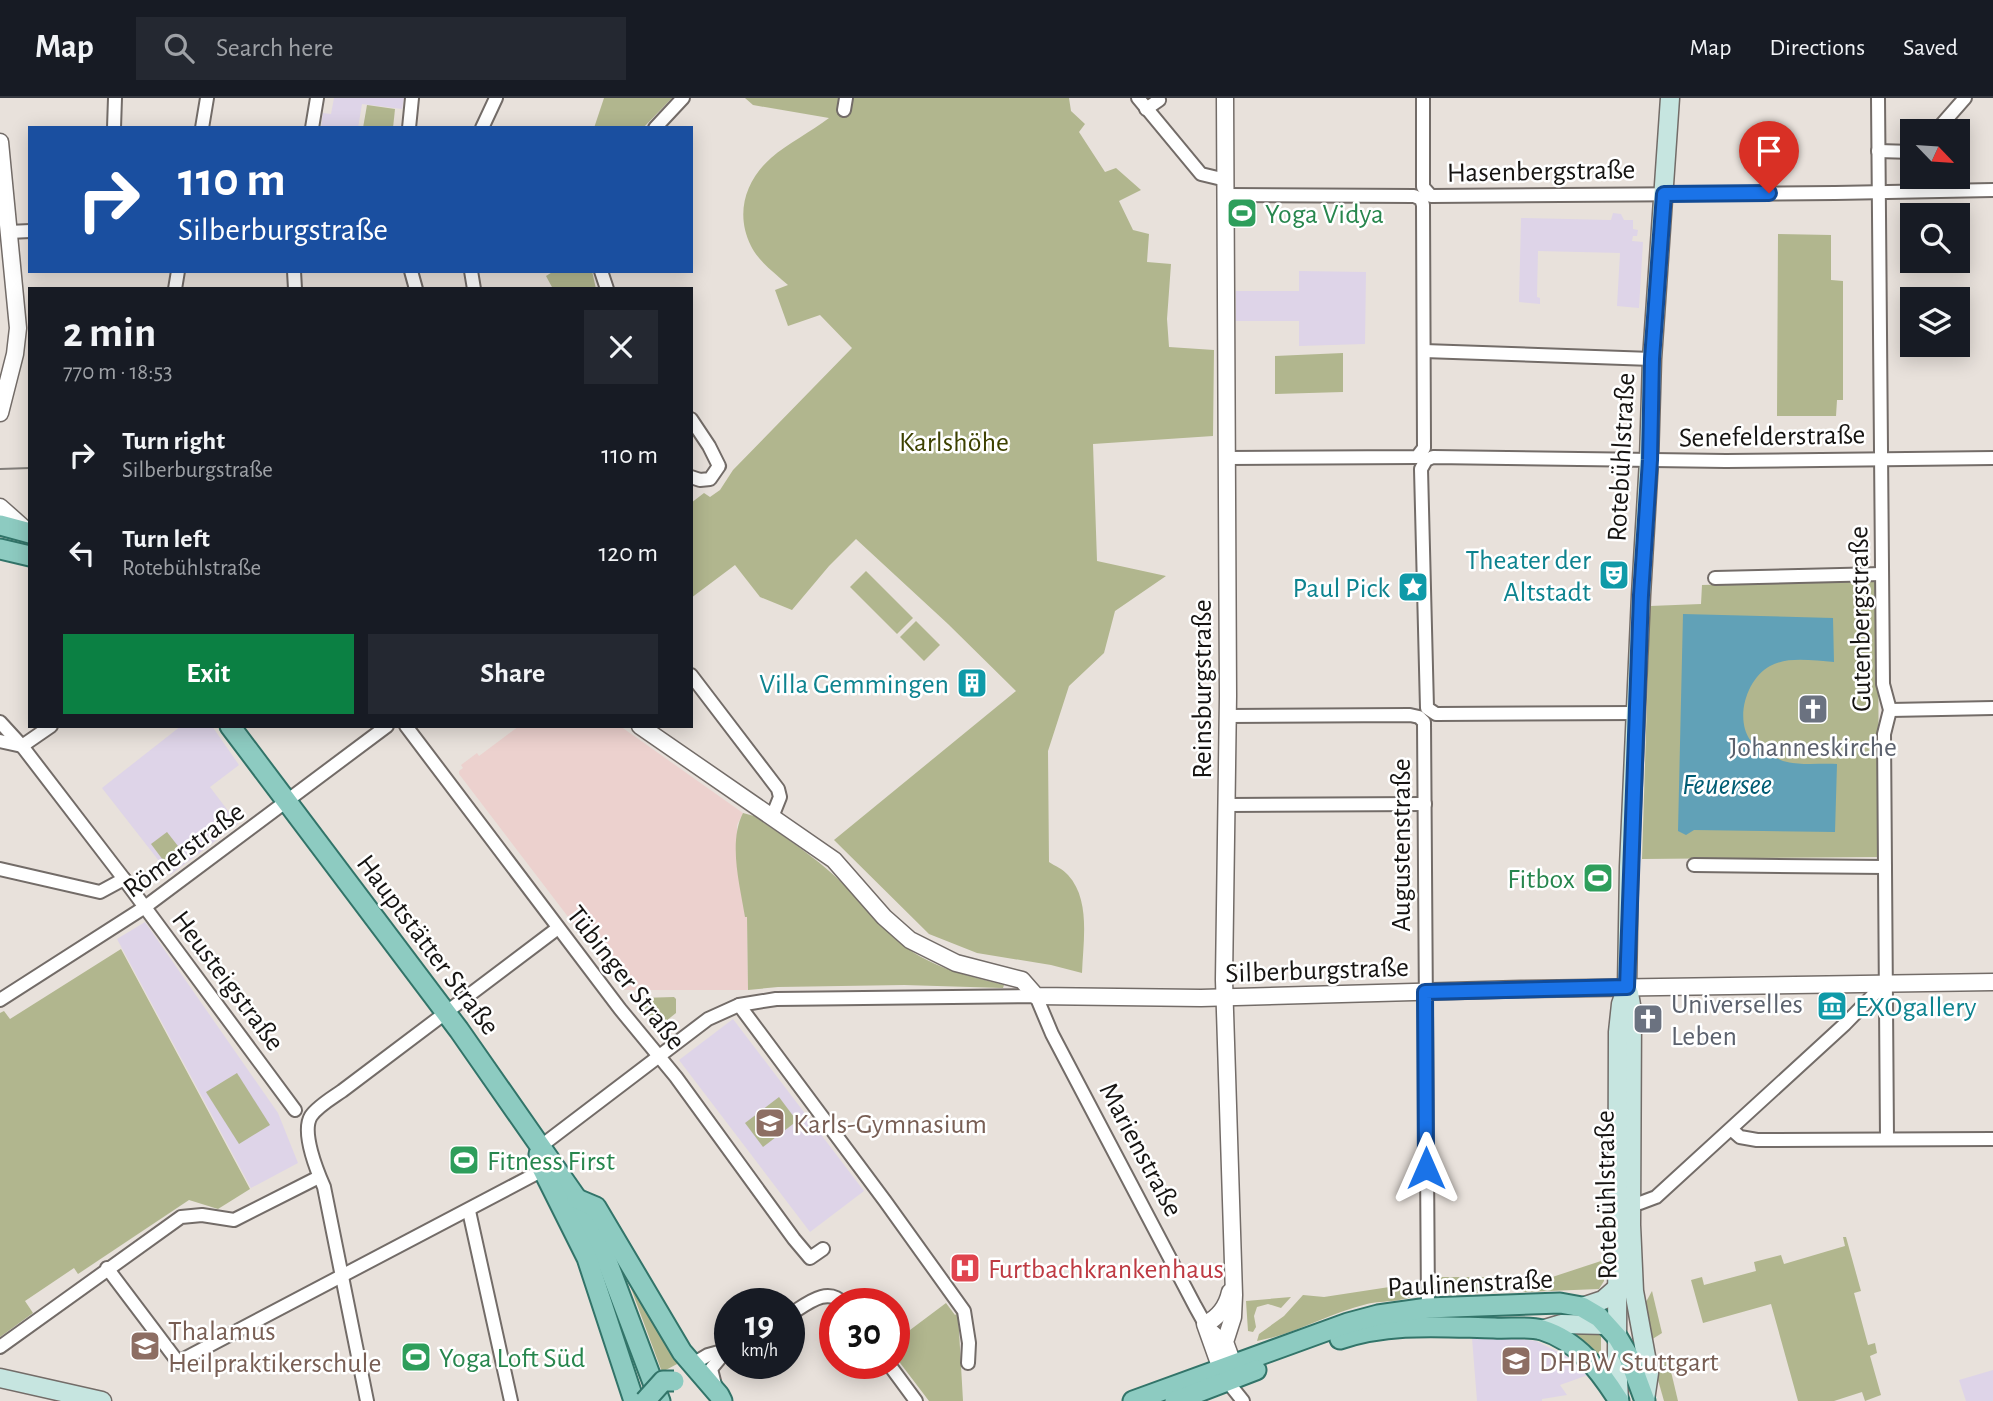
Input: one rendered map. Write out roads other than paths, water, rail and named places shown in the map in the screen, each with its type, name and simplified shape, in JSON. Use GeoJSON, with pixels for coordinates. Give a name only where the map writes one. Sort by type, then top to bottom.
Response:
{"type":"FeatureCollection","features":[{"type":"Feature","properties":{"kind":"main road","name":"Rotebühlstraße"},"geometry":{"type":"LineString","coordinates":[[1619,1401],[1614,1327],[1627,1288],[1631,1202],[1621,1004],[1627,987],[1652,359],[1670,98]]}},
{"type":"Feature","properties":{"kind":"main road"},"geometry":{"type":"LineString","coordinates":[[0,525],[28,532]]}},
{"type":"Feature","properties":{"kind":"main road"},"geometry":{"type":"LineString","coordinates":[[0,549],[28,556]]}},
{"type":"Feature","properties":{"kind":"main road","name":"Hauptstätter Straße"},"geometry":{"type":"LineString","coordinates":[[232,728],[445,1013],[577,1199],[667,1385]]}},
{"type":"Feature","properties":{"kind":"main road","name":"Rotebühlstraße"},"geometry":{"type":"LineString","coordinates":[[1625,1047],[1627,1288],[1649,1373],[1645,1401]]}},
{"type":"Feature","properties":{"kind":"main road"},"geometry":{"type":"LineString","coordinates":[[541,1146],[539,1156],[543,1170],[587,1258],[634,1401]]}},
{"type":"Feature","properties":{"kind":"main road","name":"Hauptstätter Straße"},"geometry":{"type":"LineString","coordinates":[[577,1199],[596,1207],[682,1352],[723,1399]]}},
{"type":"Feature","properties":{"kind":"main road"},"geometry":{"type":"LineString","coordinates":[[1582,1307],[1627,1288]]}},
{"type":"Feature","properties":{"kind":"main road","name":"Paulinenstraße"},"geometry":{"type":"LineString","coordinates":[[1175,1401],[1231,1372],[1348,1323],[1378,1315],[1428,1308],[1560,1303],[1582,1307],[1614,1327],[1645,1401]]}},
{"type":"Feature","properties":{"kind":"main road"},"geometry":{"type":"LineString","coordinates":[[1541,1330],[1561,1324],[1614,1327]]}},
{"type":"Feature","properties":{"kind":"main road","name":"Paulinenstraße"},"geometry":{"type":"LineString","coordinates":[[1133,1401],[1358,1333],[1428,1325],[1541,1330],[1586,1356],[1619,1401]]}},
{"type":"Feature","properties":{"kind":"main road"},"geometry":{"type":"LineString","coordinates":[[645,1401],[691,1365]]}},
{"type":"Feature","properties":{"kind":"main road"},"geometry":{"type":"LineString","coordinates":[[0,1378],[97,1401]]}},
{"type":"Feature","properties":{"kind":"main road"},"geometry":{"type":"LineString","coordinates":[[667,1385],[698,1384],[723,1399]]}},
{"type":"Feature","properties":{"kind":"street"},"geometry":{"type":"LineString","coordinates":[[114,126],[115,98]]}},
{"type":"Feature","properties":{"kind":"street"},"geometry":{"type":"LineString","coordinates":[[202,126],[207,98]]}},
{"type":"Feature","properties":{"kind":"street"},"geometry":{"type":"LineString","coordinates":[[312,126],[317,98]]}},
{"type":"Feature","properties":{"kind":"street"},"geometry":{"type":"LineString","coordinates":[[409,126],[412,98]]}},
{"type":"Feature","properties":{"kind":"street"},"geometry":{"type":"LineString","coordinates":[[483,126],[496,98]]}},
{"type":"Feature","properties":{"kind":"street"},"geometry":{"type":"LineString","coordinates":[[656,126],[683,98]]}},
{"type":"Feature","properties":{"kind":"street"},"geometry":{"type":"LineString","coordinates":[[1158,98],[1159,100],[1142,103],[1201,174],[1226,187]]}},
{"type":"Feature","properties":{"kind":"street","name":"Reinsburgstraße"},"geometry":{"type":"LineString","coordinates":[[1225,98],[1227,805],[1224,998],[1233,1279],[1233,1317],[1225,1342]]}},
{"type":"Feature","properties":{"kind":"street","name":"Augustenstraße"},"geometry":{"type":"LineString","coordinates":[[1423,98],[1422,469],[1426,715],[1424,804],[1428,1308]]}},
{"type":"Feature","properties":{"kind":"street","name":"Gutenbergstraße"},"geometry":{"type":"LineString","coordinates":[[1878,98],[1883,684],[1890,710],[1884,734],[1887,1139]]}},
{"type":"Feature","properties":{"kind":"street"},"geometry":{"type":"LineString","coordinates":[[1947,119],[1965,98]]}},
{"type":"Feature","properties":{"kind":"street"},"geometry":{"type":"LineString","coordinates":[[0,142],[9,232],[24,328],[0,413]]}},
{"type":"Feature","properties":{"kind":"street"},"geometry":{"type":"LineString","coordinates":[[1878,151],[1900,152]]}},
{"type":"Feature","properties":{"kind":"street","name":"Hasenbergstraße"},"geometry":{"type":"LineString","coordinates":[[1226,187],[1414,196],[1993,190]]}},
{"type":"Feature","properties":{"kind":"street"},"geometry":{"type":"LineString","coordinates":[[9,232],[28,231]]}},
{"type":"Feature","properties":{"kind":"street"},"geometry":{"type":"LineString","coordinates":[[1424,351],[1652,359]]}},
{"type":"Feature","properties":{"kind":"street"},"geometry":{"type":"LineString","coordinates":[[693,422],[719,466],[710,479],[693,478]]}},
{"type":"Feature","properties":{"kind":"street","name":"Senefelderstraße"},"geometry":{"type":"LineString","coordinates":[[1227,458],[1993,458]]}},
{"type":"Feature","properties":{"kind":"street"},"geometry":{"type":"LineString","coordinates":[[0,508],[28,531]]}},
{"type":"Feature","properties":{"kind":"street"},"geometry":{"type":"LineString","coordinates":[[1714,578],[1882,574]]}},
{"type":"Feature","properties":{"kind":"street"},"geometry":{"type":"LineString","coordinates":[[693,678],[778,789],[780,797],[772,817]]}},
{"type":"Feature","properties":{"kind":"street"},"geometry":{"type":"LineString","coordinates":[[1890,710],[1993,708]]}},
{"type":"Feature","properties":{"kind":"street"},"geometry":{"type":"LineString","coordinates":[[1227,716],[1636,713]]}},
{"type":"Feature","properties":{"kind":"street","name":"Heusteigstraße"},"geometry":{"type":"LineString","coordinates":[[0,722],[23,746],[295,1110]]}},
{"type":"Feature","properties":{"kind":"street"},"geometry":{"type":"LineString","coordinates":[[0,741],[23,746],[48,728]]}},
{"type":"Feature","properties":{"kind":"street","name":"Römerstraße"},"geometry":{"type":"LineString","coordinates":[[0,1000],[145,907],[384,728]]}},
{"type":"Feature","properties":{"kind":"street","name":"Tübinger Straße"},"geometry":{"type":"LineString","coordinates":[[408,728],[810,1258],[823,1249]]}},
{"type":"Feature","properties":{"kind":"street"},"geometry":{"type":"LineString","coordinates":[[643,728],[806,840],[846,871],[884,917],[910,940],[956,963],[1022,980],[1036,996]]}},
{"type":"Feature","properties":{"kind":"street"},"geometry":{"type":"LineString","coordinates":[[1227,805],[1424,804]]}},
{"type":"Feature","properties":{"kind":"street"},"geometry":{"type":"LineString","coordinates":[[1694,865],[1885,867]]}},
{"type":"Feature","properties":{"kind":"street"},"geometry":{"type":"LineString","coordinates":[[0,869],[100,892],[124,879]]}},
{"type":"Feature","properties":{"kind":"street"},"geometry":{"type":"LineString","coordinates":[[368,1401],[324,1187],[308,1133],[309,1120],[314,1113],[558,928]]}},
{"type":"Feature","properties":{"kind":"street","name":"Silberburgstraße"},"geometry":{"type":"LineString","coordinates":[[541,1146],[715,1013],[739,1005],[776,999],[1036,996],[1224,998],[1627,987],[1993,982]]}},
{"type":"Feature","properties":{"kind":"street"},"geometry":{"type":"LineString","coordinates":[[1631,1202],[1640,1203],[1656,1197],[1845,1024],[1885,983]]}},
{"type":"Feature","properties":{"kind":"street","name":"Marienstraße"},"geometry":{"type":"LineString","coordinates":[[1036,996],[1052,1034],[1231,1372],[1243,1401]]}},
{"type":"Feature","properties":{"kind":"street"},"geometry":{"type":"LineString","coordinates":[[739,1005],[886,1201],[964,1311],[969,1343],[968,1363]]}},
{"type":"Feature","properties":{"kind":"street"},"geometry":{"type":"LineString","coordinates":[[1731,1129],[1748,1140],[1993,1139]]}},
{"type":"Feature","properties":{"kind":"street"},"geometry":{"type":"LineString","coordinates":[[107,1268],[178,1362],[543,1170]]}},
{"type":"Feature","properties":{"kind":"street"},"geometry":{"type":"LineString","coordinates":[[0,1347],[181,1217],[202,1215],[234,1220],[319,1177]]}},
{"type":"Feature","properties":{"kind":"street"},"geometry":{"type":"LineString","coordinates":[[469,1211],[512,1401]]}},
{"type":"Feature","properties":{"kind":"street","name":"Reinsburgstraße"},"geometry":{"type":"LineString","coordinates":[[1205,1324],[1214,1319],[1224,1307],[1233,1279]]}},
{"type":"Feature","properties":{"kind":"street","name":"Marienstraße"},"geometry":{"type":"LineString","coordinates":[[1205,1324],[1225,1342]]}},
{"type":"Feature","properties":{"kind":"street"},"geometry":{"type":"LineString","coordinates":[[1225,1342],[1231,1372]]}},
{"type":"Feature","properties":{"kind":"street"},"geometry":{"type":"LineString","coordinates":[[691,1365],[714,1352]]}},
{"type":"Feature","properties":{"kind":"street"},"geometry":{"type":"LineString","coordinates":[[714,1365],[710,1374],[723,1399]]}},
{"type":"Feature","properties":{"kind":"street"},"geometry":{"type":"LineString","coordinates":[[900,1379],[916,1401]]}},
{"type":"Feature","properties":{"kind":"water","name":"Feuersee"},"geometry":{"type":"Polygon","coordinates":[[[1683,614],[1833,618],[1834,662],[1793,660],[1770,666],[1749,689],[1743,711],[1746,732],[1751,741],[1762,750],[1783,761],[1837,764],[1835,832],[1694,830],[1686,835],[1678,831],[1683,614]]]}},
{"type":"Feature","properties":{"kind":"tram line"},"geometry":{"type":"LineString","coordinates":[[0,469],[28,468]]}},
{"type":"Feature","properties":{"kind":"place","name":"Yoga Vidya"},"geometry":{"type":"Point","coordinates":[1242,213]}},
{"type":"Feature","properties":{"kind":"place","name":"Theater der Altstadt"},"geometry":{"type":"Point","coordinates":[1614,575]}},
{"type":"Feature","properties":{"kind":"place","name":"Paul Pick"},"geometry":{"type":"Point","coordinates":[1413,587]}},
{"type":"Feature","properties":{"kind":"place","name":"Villa Gemmingen"},"geometry":{"type":"Point","coordinates":[972,683]}},
{"type":"Feature","properties":{"kind":"place","name":"Johanneskirche"},"geometry":{"type":"Point","coordinates":[1813,709]}},
{"type":"Feature","properties":{"kind":"place","name":"Fitbox"},"geometry":{"type":"Point","coordinates":[1598,878]}},
{"type":"Feature","properties":{"kind":"place","name":"EXOgallery"},"geometry":{"type":"Point","coordinates":[1832,1006]}},
{"type":"Feature","properties":{"kind":"place","name":"Universelles Leben"},"geometry":{"type":"Point","coordinates":[1648,1019]}},
{"type":"Feature","properties":{"kind":"place","name":"Karls-Gymnasium"},"geometry":{"type":"Point","coordinates":[770,1123]}},
{"type":"Feature","properties":{"kind":"place","name":"Fitness First"},"geometry":{"type":"Point","coordinates":[464,1160]}},
{"type":"Feature","properties":{"kind":"place","name":"Furtbachkrankenhaus"},"geometry":{"type":"Point","coordinates":[965,1268]}},
{"type":"Feature","properties":{"kind":"place","name":"Thalamus Heilpraktikerschule"},"geometry":{"type":"Point","coordinates":[145,1346]}},
{"type":"Feature","properties":{"kind":"place","name":"Yoga Loft Süd"},"geometry":{"type":"Point","coordinates":[416,1357]}},
{"type":"Feature","properties":{"kind":"place","name":"DHBW Stuttgart"},"geometry":{"type":"Point","coordinates":[1516,1361]}},
{"type":"Feature","properties":{"kind":"park label","name":"Karlshöhe"},"geometry":{"type":"Point","coordinates":[954,441]}}]}
